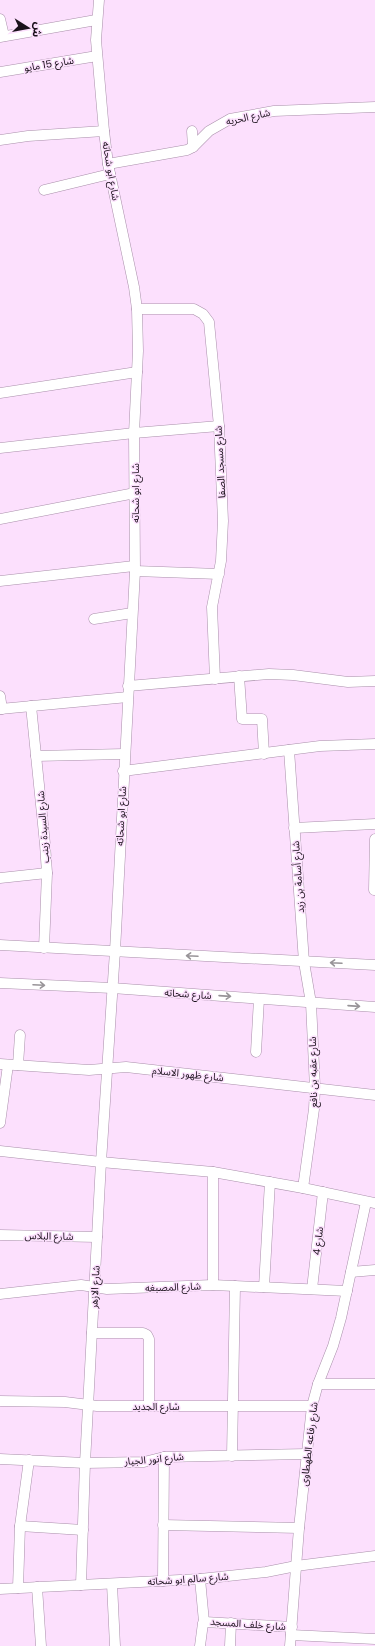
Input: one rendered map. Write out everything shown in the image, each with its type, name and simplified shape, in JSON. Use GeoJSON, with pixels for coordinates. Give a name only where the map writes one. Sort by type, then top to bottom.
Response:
{"type":"FeatureCollection","features":[{"type":"Feature","properties":{"kind":"street","name":"شارع ابو شحاته"},"geometry":{"type":"LineString","coordinates":[[99,0],[96,20],[97,56],[104,131],[109,169],[131,266],[137,309],[138,330],[134,433],[134,569],[112,988]]}},
{"type":"Feature","properties":{"kind":"street"},"geometry":{"type":"LineString","coordinates":[[0,19],[2,36],[96,20]]}},
{"type":"Feature","properties":{"kind":"street","name":"شارع 15 مايو"},"geometry":{"type":"LineString","coordinates":[[0,72],[97,56]]}},
{"type":"Feature","properties":{"kind":"street","name":"شارع الحريه"},"geometry":{"type":"LineString","coordinates":[[44,190],[109,169],[187,150],[209,131],[230,120],[274,112],[375,107]]}},
{"type":"Feature","properties":{"kind":"street"},"geometry":{"type":"LineString","coordinates":[[0,140],[28,136],[104,131]]}},
{"type":"Feature","properties":{"kind":"street"},"geometry":{"type":"LineString","coordinates":[[192,131],[192,147]]}},
{"type":"Feature","properties":{"kind":"street","name":"شارع مسجد الصفا"},"geometry":{"type":"LineString","coordinates":[[137,309],[194,309],[203,314],[209,322],[219,426],[223,534],[219,574],[212,607],[215,679]]}},
{"type":"Feature","properties":{"kind":"street"},"geometry":{"type":"LineString","coordinates":[[0,393],[137,372]]}},
{"type":"Feature","properties":{"kind":"street"},"geometry":{"type":"LineString","coordinates":[[0,448],[134,433],[219,426]]}},
{"type":"Feature","properties":{"kind":"street"},"geometry":{"type":"LineString","coordinates":[[0,518],[135,493]]}},
{"type":"Feature","properties":{"kind":"street"},"geometry":{"type":"LineString","coordinates":[[0,581],[134,569],[219,574]]}},
{"type":"Feature","properties":{"kind":"street"},"geometry":{"type":"LineString","coordinates":[[94,619],[132,613]]}},
{"type":"Feature","properties":{"kind":"street"},"geometry":{"type":"LineString","coordinates":[[128,686],[240,676],[287,675],[348,682],[375,681]]}},
{"type":"Feature","properties":{"kind":"street"},"geometry":{"type":"LineString","coordinates":[[240,676],[242,718],[262,719],[264,754]]}},
{"type":"Feature","properties":{"kind":"street"},"geometry":{"type":"LineString","coordinates":[[0,696],[1,709],[128,697]]}},
{"type":"Feature","properties":{"kind":"street","name":"شارع السيدة زينب"},"geometry":{"type":"LineString","coordinates":[[31,706],[43,814],[47,873],[44,948]]}},
{"type":"Feature","properties":{"kind":"street"},"geometry":{"type":"LineString","coordinates":[[123,770],[320,746],[375,744]]}},
{"type":"Feature","properties":{"kind":"street","name":"شارع أسامة بن زيد"},"geometry":{"type":"LineString","coordinates":[[289,750],[304,962],[311,1003]]}},
{"type":"Feature","properties":{"kind":"street"},"geometry":{"type":"LineString","coordinates":[[36,756],[124,754]]}},
{"type":"Feature","properties":{"kind":"street"},"geometry":{"type":"LineString","coordinates":[[294,828],[375,824]]}},
{"type":"Feature","properties":{"kind":"street"},"geometry":{"type":"LineString","coordinates":[[374,890],[375,839]]}},
{"type":"Feature","properties":{"kind":"street"},"geometry":{"type":"LineString","coordinates":[[0,878],[47,873]]}},
{"type":"Feature","properties":{"kind":"street"},"geometry":{"type":"LineString","coordinates":[[0,945],[375,965]]}},
{"type":"Feature","properties":{"kind":"street","name":"شارع شحاته"},"geometry":{"type":"LineString","coordinates":[[0,983],[112,988],[375,1007]]}},
{"type":"Feature","properties":{"kind":"street","name":"شارع الازهر"},"geometry":{"type":"LineString","coordinates":[[81,1585],[88,1404],[106,1069],[112,988]]}},
{"type":"Feature","properties":{"kind":"street"},"geometry":{"type":"LineString","coordinates":[[256,1052],[259,999]]}},
{"type":"Feature","properties":{"kind":"street","name":"شارع عقبه بن نافع"},"geometry":{"type":"LineString","coordinates":[[304,1188],[314,1109],[315,1088],[311,1003]]}},
{"type":"Feature","properties":{"kind":"street"},"geometry":{"type":"LineString","coordinates":[[0,1123],[9,1065],[20,1035]]}},
{"type":"Feature","properties":{"kind":"street","name":"شارع ظهور الاسلام"},"geometry":{"type":"LineString","coordinates":[[9,1065],[89,1070],[126,1067],[375,1095]]}},
{"type":"Feature","properties":{"kind":"street"},"geometry":{"type":"LineString","coordinates":[[0,1151],[213,1172],[304,1188],[371,1202]]}},
{"type":"Feature","properties":{"kind":"street"},"geometry":{"type":"LineString","coordinates":[[213,1172],[213,1286]]}},
{"type":"Feature","properties":{"kind":"street"},"geometry":{"type":"LineString","coordinates":[[264,1287],[270,1182]]}},
{"type":"Feature","properties":{"kind":"street","name":"شارع 4"},"geometry":{"type":"LineString","coordinates":[[312,1289],[323,1192]]}},
{"type":"Feature","properties":{"kind":"street","name":"شارع رفاعه الطهطاوى"},"geometry":{"type":"LineString","coordinates":[[290,1646],[299,1528],[312,1406],[318,1384],[335,1340],[371,1202]]}},
{"type":"Feature","properties":{"kind":"street","name":"شارع البلاس"},"geometry":{"type":"LineString","coordinates":[[0,1235],[97,1237]]}},
{"type":"Feature","properties":{"kind":"street"},"geometry":{"type":"LineString","coordinates":[[352,1272],[375,1270]]}},
{"type":"Feature","properties":{"kind":"street","name":"شارع المصبغه"},"geometry":{"type":"LineString","coordinates":[[0,1294],[81,1284],[95,1288],[107,1289],[236,1286],[347,1291]]}},
{"type":"Feature","properties":{"kind":"street"},"geometry":{"type":"LineString","coordinates":[[232,1456],[236,1286]]}},
{"type":"Feature","properties":{"kind":"street"},"geometry":{"type":"LineString","coordinates":[[92,1332],[143,1333],[147,1335],[149,1339],[149,1406]]}},
{"type":"Feature","properties":{"kind":"street"},"geometry":{"type":"LineString","coordinates":[[318,1384],[375,1384]]}},
{"type":"Feature","properties":{"kind":"street","name":"شارع الجديد"},"geometry":{"type":"LineString","coordinates":[[0,1401],[65,1402],[97,1406],[312,1406]]}},
{"type":"Feature","properties":{"kind":"street","name":"شارع انور الجيار"},"geometry":{"type":"LineString","coordinates":[[0,1459],[85,1463],[144,1462],[164,1457],[307,1454]]}},
{"type":"Feature","properties":{"kind":"street"},"geometry":{"type":"LineString","coordinates":[[163,1581],[164,1457]]}},
{"type":"Feature","properties":{"kind":"street"},"geometry":{"type":"LineString","coordinates":[[18,1588],[20,1526],[29,1460]]}},
{"type":"Feature","properties":{"kind":"street"},"geometry":{"type":"LineString","coordinates":[[163,1525],[299,1528]]}},
{"type":"Feature","properties":{"kind":"street"},"geometry":{"type":"LineString","coordinates":[[20,1526],[83,1530]]}},
{"type":"Feature","properties":{"kind":"street","name":"شارع سالم ابو شحاته"},"geometry":{"type":"LineString","coordinates":[[0,1589],[200,1578],[266,1572],[296,1566],[375,1556]]}},
{"type":"Feature","properties":{"kind":"street"},"geometry":{"type":"LineString","coordinates":[[200,1578],[204,1622]]}},
{"type":"Feature","properties":{"kind":"street"},"geometry":{"type":"LineString","coordinates":[[112,1584],[115,1646]]}},
{"type":"Feature","properties":{"kind":"street"},"geometry":{"type":"LineString","coordinates":[[37,1587],[41,1646]]}},
{"type":"Feature","properties":{"kind":"street","name":"شارع خلف المسجد"},"geometry":{"type":"LineString","coordinates":[[200,1646],[204,1622],[231,1623],[292,1631],[375,1639]]}},
{"type":"Feature","properties":{"kind":"street"},"geometry":{"type":"LineString","coordinates":[[230,1646],[231,1623]]}}]}
